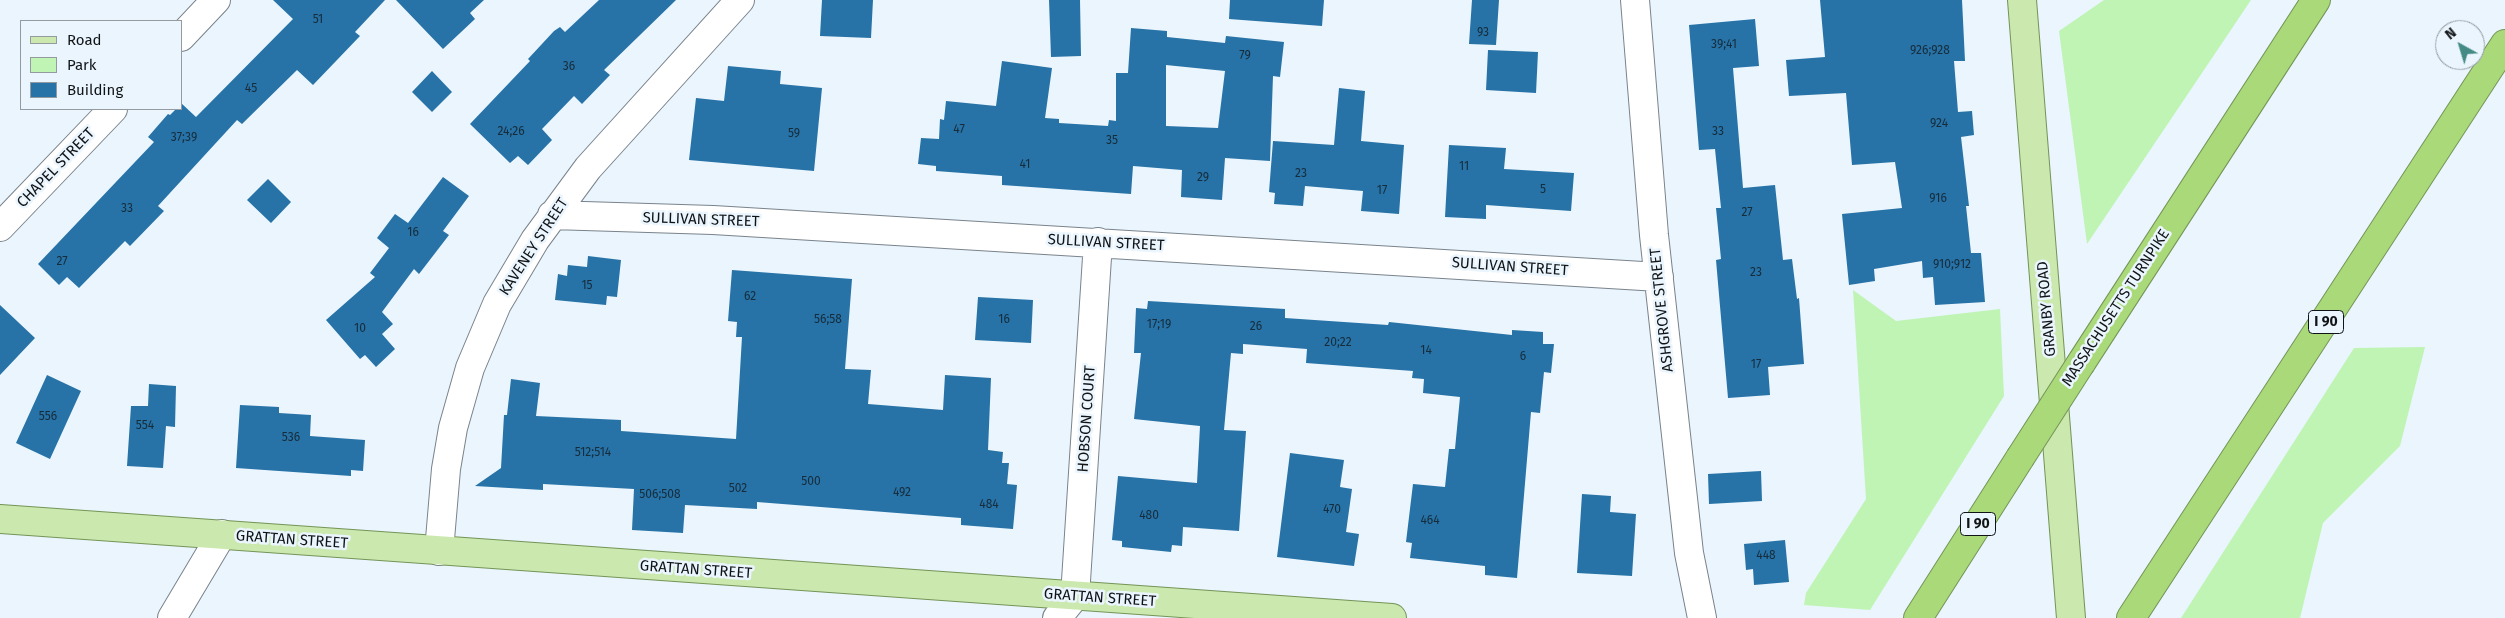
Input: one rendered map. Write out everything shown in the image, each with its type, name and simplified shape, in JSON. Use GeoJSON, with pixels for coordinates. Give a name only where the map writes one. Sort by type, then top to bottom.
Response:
{"type":"FeatureCollection","features":[{"type":"Feature","properties":{"kind":"highway","name":"MASSACHUSETTS TURNPIKE"},"geometry":{"type":"LineString","coordinates":[[1918,618],[2080,363],[2316,0]]}},
{"type":"Feature","properties":{"kind":"highway","name":"I 90"},"geometry":{"type":"LineString","coordinates":[[2137,608],[2293,372],[2505,44]]}},
{"type":"Feature","properties":{"kind":"main road","name":"GRANBY ROAD"},"geometry":{"type":"LineString","coordinates":[[2022,0],[2071,618]]}},
{"type":"Feature","properties":{"kind":"main road","name":"GRATTAN STREET"},"geometry":{"type":"LineString","coordinates":[[0,519],[1392,618]]}},
{"type":"Feature","properties":{"kind":"street"},"geometry":{"type":"LineString","coordinates":[[182,36],[216,0]]}},
{"type":"Feature","properties":{"kind":"street","name":"KAVENEY STREET"},"geometry":{"type":"LineString","coordinates":[[439,551],[446,469],[452,428],[470,368],[498,304],[525,256],[552,215],[588,168],[740,0]]}},
{"type":"Feature","properties":{"kind":"street","name":"ASHGROVE STREET"},"geometry":{"type":"LineString","coordinates":[[1635,0],[1658,277],[1689,552],[1702,618]]}},
{"type":"Feature","properties":{"kind":"street","name":"CHAPEL STREET"},"geometry":{"type":"LineString","coordinates":[[0,227],[112,110]]}},
{"type":"Feature","properties":{"kind":"street","name":"SULLIVAN STREET"},"geometry":{"type":"LineString","coordinates":[[552,215],[713,220],[1658,277]]}},
{"type":"Feature","properties":{"kind":"street","name":"HOBSON COURT"},"geometry":{"type":"LineString","coordinates":[[1075,596],[1098,242]]}},
{"type":"Feature","properties":{"kind":"street"},"geometry":{"type":"LineString","coordinates":[[172,618],[222,534]]}},
{"type":"Feature","properties":{"kind":"street"},"geometry":{"type":"LineString","coordinates":[[1057,618],[1075,596]]}},
{"type":"Feature","properties":{"kind":"green space"},"geometry":{"type":"Polygon","coordinates":[[[2104,0],[2251,0],[2087,244],[2059,31],[2104,0]]]}},
{"type":"Feature","properties":{"kind":"green space"},"geometry":{"type":"Polygon","coordinates":[[[1853,290],[1896,321],[2000,309],[2004,396],[1870,610],[1804,605],[1806,593],[1866,499],[1853,290]]]}},
{"type":"Feature","properties":{"kind":"green space"},"geometry":{"type":"Polygon","coordinates":[[[2425,347],[2400,446],[2323,523],[2300,618],[2181,618],[2354,348],[2425,347]]]}},
{"type":"Feature","properties":{"kind":"building"},"geometry":{"type":"Polygon","coordinates":[[[273,0],[385,0],[355,32],[360,36],[313,85],[297,70],[242,124],[237,120],[158,206],[164,211],[130,246],[125,241],[79,288],[67,277],[59,285],[38,264],[154,142],[148,137],[168,114],[170,115],[175,110],[182,110],[182,104],[196,117],[293,19],[273,0]]]}},
{"type":"Feature","properties":{"kind":"building"},"geometry":{"type":"Polygon","coordinates":[[[396,0],[484,0],[470,13],[475,19],[443,49],[396,0]]]}},
{"type":"Feature","properties":{"kind":"building"},"geometry":{"type":"Polygon","coordinates":[[[599,0],[676,0],[604,70],[610,75],[582,104],[574,96],[542,129],[552,140],[528,165],[518,156],[510,163],[470,124],[530,61],[528,59],[554,31],[560,27],[565,32],[599,0]]]}},
{"type":"Feature","properties":{"kind":"building"},"geometry":{"type":"Polygon","coordinates":[[[822,0],[873,0],[871,38],[820,36],[822,0]]]}},
{"type":"Feature","properties":{"kind":"building"},"geometry":{"type":"Polygon","coordinates":[[[1049,0],[1080,0],[1081,56],[1051,57],[1049,0]]]}},
{"type":"Feature","properties":{"kind":"building"},"geometry":{"type":"Polygon","coordinates":[[[1230,0],[1324,0],[1322,26],[1229,19],[1230,0]]]}},
{"type":"Feature","properties":{"kind":"building"},"geometry":{"type":"Polygon","coordinates":[[[1472,0],[1499,0],[1496,45],[1469,44],[1472,0]]]}},
{"type":"Feature","properties":{"kind":"building"},"geometry":{"type":"Polygon","coordinates":[[[1820,0],[1962,0],[1965,61],[1954,61],[1958,112],[1972,111],[1974,135],[1961,137],[1969,206],[1966,206],[1971,253],[1981,253],[1985,302],[1935,305],[1933,277],[1923,278],[1922,261],[1874,269],[1875,281],[1849,285],[1842,214],[1902,208],[1895,162],[1852,165],[1846,93],[1789,96],[1786,60],[1825,57],[1820,0]]]}},
{"type":"Feature","properties":{"kind":"building"},"geometry":{"type":"Polygon","coordinates":[[[1755,19],[1759,66],[1733,68],[1743,188],[1775,185],[1783,260],[1792,259],[1797,299],[1799,298],[1804,364],[1768,367],[1770,395],[1728,398],[1716,260],[1721,259],[1716,208],[1721,208],[1715,149],[1699,150],[1689,25],[1755,19]]]}},
{"type":"Feature","properties":{"kind":"building"},"geometry":{"type":"Polygon","coordinates":[[[1131,28],[1167,31],[1167,37],[1225,43],[1226,36],[1284,42],[1280,77],[1273,76],[1270,161],[1225,158],[1222,200],[1181,197],[1182,170],[1133,166],[1131,194],[1002,185],[1002,176],[936,171],[936,166],[918,164],[921,138],[939,139],[940,119],[944,120],[946,101],[996,106],[1002,61],[1052,68],[1045,118],[1059,119],[1059,123],[1108,126],[1109,120],[1116,121],[1116,73],[1128,73],[1131,28]],[[1166,65],[1166,126],[1218,128],[1225,71],[1166,65]]]}},
{"type":"Feature","properties":{"kind":"building"},"geometry":{"type":"Polygon","coordinates":[[[1488,50],[1538,52],[1536,93],[1486,90],[1488,50]]]}},
{"type":"Feature","properties":{"kind":"building"},"geometry":{"type":"Polygon","coordinates":[[[728,66],[781,71],[780,84],[822,88],[814,171],[689,160],[696,98],[724,101],[728,66]]]}},
{"type":"Feature","properties":{"kind":"building"},"geometry":{"type":"Polygon","coordinates":[[[432,71],[452,92],[432,112],[412,92],[432,71]]]}},
{"type":"Feature","properties":{"kind":"building"},"geometry":{"type":"Polygon","coordinates":[[[1339,88],[1365,91],[1361,141],[1404,145],[1399,214],[1361,211],[1363,191],[1305,186],[1303,206],[1274,204],[1275,193],[1269,192],[1273,141],[1334,145],[1339,88]]]}},
{"type":"Feature","properties":{"kind":"building"},"geometry":{"type":"Polygon","coordinates":[[[1449,145],[1506,148],[1504,169],[1574,173],[1571,211],[1486,205],[1486,219],[1445,217],[1449,145]]]}},
{"type":"Feature","properties":{"kind":"building"},"geometry":{"type":"Polygon","coordinates":[[[443,177],[469,196],[443,231],[449,235],[419,274],[414,269],[382,312],[393,324],[382,334],[395,349],[376,367],[365,355],[360,359],[326,320],[375,277],[370,273],[389,248],[377,238],[395,214],[408,223],[443,177]]]}},
{"type":"Feature","properties":{"kind":"building"},"geometry":{"type":"Polygon","coordinates":[[[268,179],[291,202],[271,223],[247,200],[268,179]]]}},
{"type":"Feature","properties":{"kind":"building"},"geometry":{"type":"Polygon","coordinates":[[[588,256],[621,260],[617,297],[607,296],[606,305],[555,300],[558,274],[567,276],[568,265],[587,267],[588,256]]]}},
{"type":"Feature","properties":{"kind":"building"},"geometry":{"type":"Polygon","coordinates":[[[732,270],[852,279],[845,369],[871,370],[868,404],[943,410],[945,375],[991,378],[988,450],[1003,452],[1002,463],[1009,463],[1007,484],[1017,485],[1013,529],[961,525],[961,518],[757,502],[757,509],[685,505],[683,533],[632,530],[634,489],[543,484],[543,490],[475,486],[501,468],[504,415],[507,415],[511,379],[540,383],[536,416],[621,420],[621,431],[736,439],[742,337],[736,337],[737,322],[728,321],[732,270]]]}},
{"type":"Feature","properties":{"kind":"building"},"geometry":{"type":"Polygon","coordinates":[[[978,297],[1033,300],[1031,343],[975,340],[978,297]]]}},
{"type":"Feature","properties":{"kind":"building"},"geometry":{"type":"Polygon","coordinates":[[[1148,301],[1285,309],[1285,318],[1388,325],[1389,322],[1512,335],[1512,330],[1543,332],[1543,344],[1554,344],[1551,373],[1544,372],[1540,413],[1531,412],[1517,578],[1485,575],[1485,566],[1410,558],[1412,543],[1406,542],[1413,484],[1445,487],[1449,449],[1455,449],[1460,397],[1423,393],[1424,379],[1412,378],[1413,371],[1306,363],[1307,349],[1243,344],[1243,354],[1231,353],[1224,430],[1246,431],[1239,531],[1183,527],[1182,546],[1172,545],[1171,552],[1122,547],[1122,541],[1112,540],[1118,476],[1197,483],[1200,426],[1134,419],[1141,353],[1134,353],[1136,308],[1147,309],[1148,301]]]}},
{"type":"Feature","properties":{"kind":"building"},"geometry":{"type":"Polygon","coordinates":[[[0,305],[35,338],[0,375],[0,305]]]}},
{"type":"Feature","properties":{"kind":"building"},"geometry":{"type":"Polygon","coordinates":[[[47,375],[81,391],[50,459],[16,443],[47,375]]]}},
{"type":"Feature","properties":{"kind":"building"},"geometry":{"type":"Polygon","coordinates":[[[149,384],[176,386],[175,427],[166,426],[163,468],[127,466],[131,406],[148,406],[149,384]]]}},
{"type":"Feature","properties":{"kind":"building"},"geometry":{"type":"Polygon","coordinates":[[[240,405],[279,407],[279,413],[311,415],[310,436],[365,440],[363,471],[351,470],[351,476],[236,468],[240,405]]]}},
{"type":"Feature","properties":{"kind":"building"},"geometry":{"type":"Polygon","coordinates":[[[1290,453],[1344,460],[1340,487],[1352,489],[1346,532],[1359,534],[1354,566],[1277,557],[1290,453]]]}},
{"type":"Feature","properties":{"kind":"building"},"geometry":{"type":"Polygon","coordinates":[[[1761,471],[1762,501],[1709,504],[1708,474],[1761,471]]]}},
{"type":"Feature","properties":{"kind":"building"},"geometry":{"type":"Polygon","coordinates":[[[1582,494],[1611,496],[1610,512],[1636,514],[1632,576],[1577,573],[1582,494]]]}},
{"type":"Feature","properties":{"kind":"building"},"geometry":{"type":"Polygon","coordinates":[[[1785,540],[1789,582],[1754,585],[1753,569],[1746,570],[1744,544],[1785,540]]]}}]}
